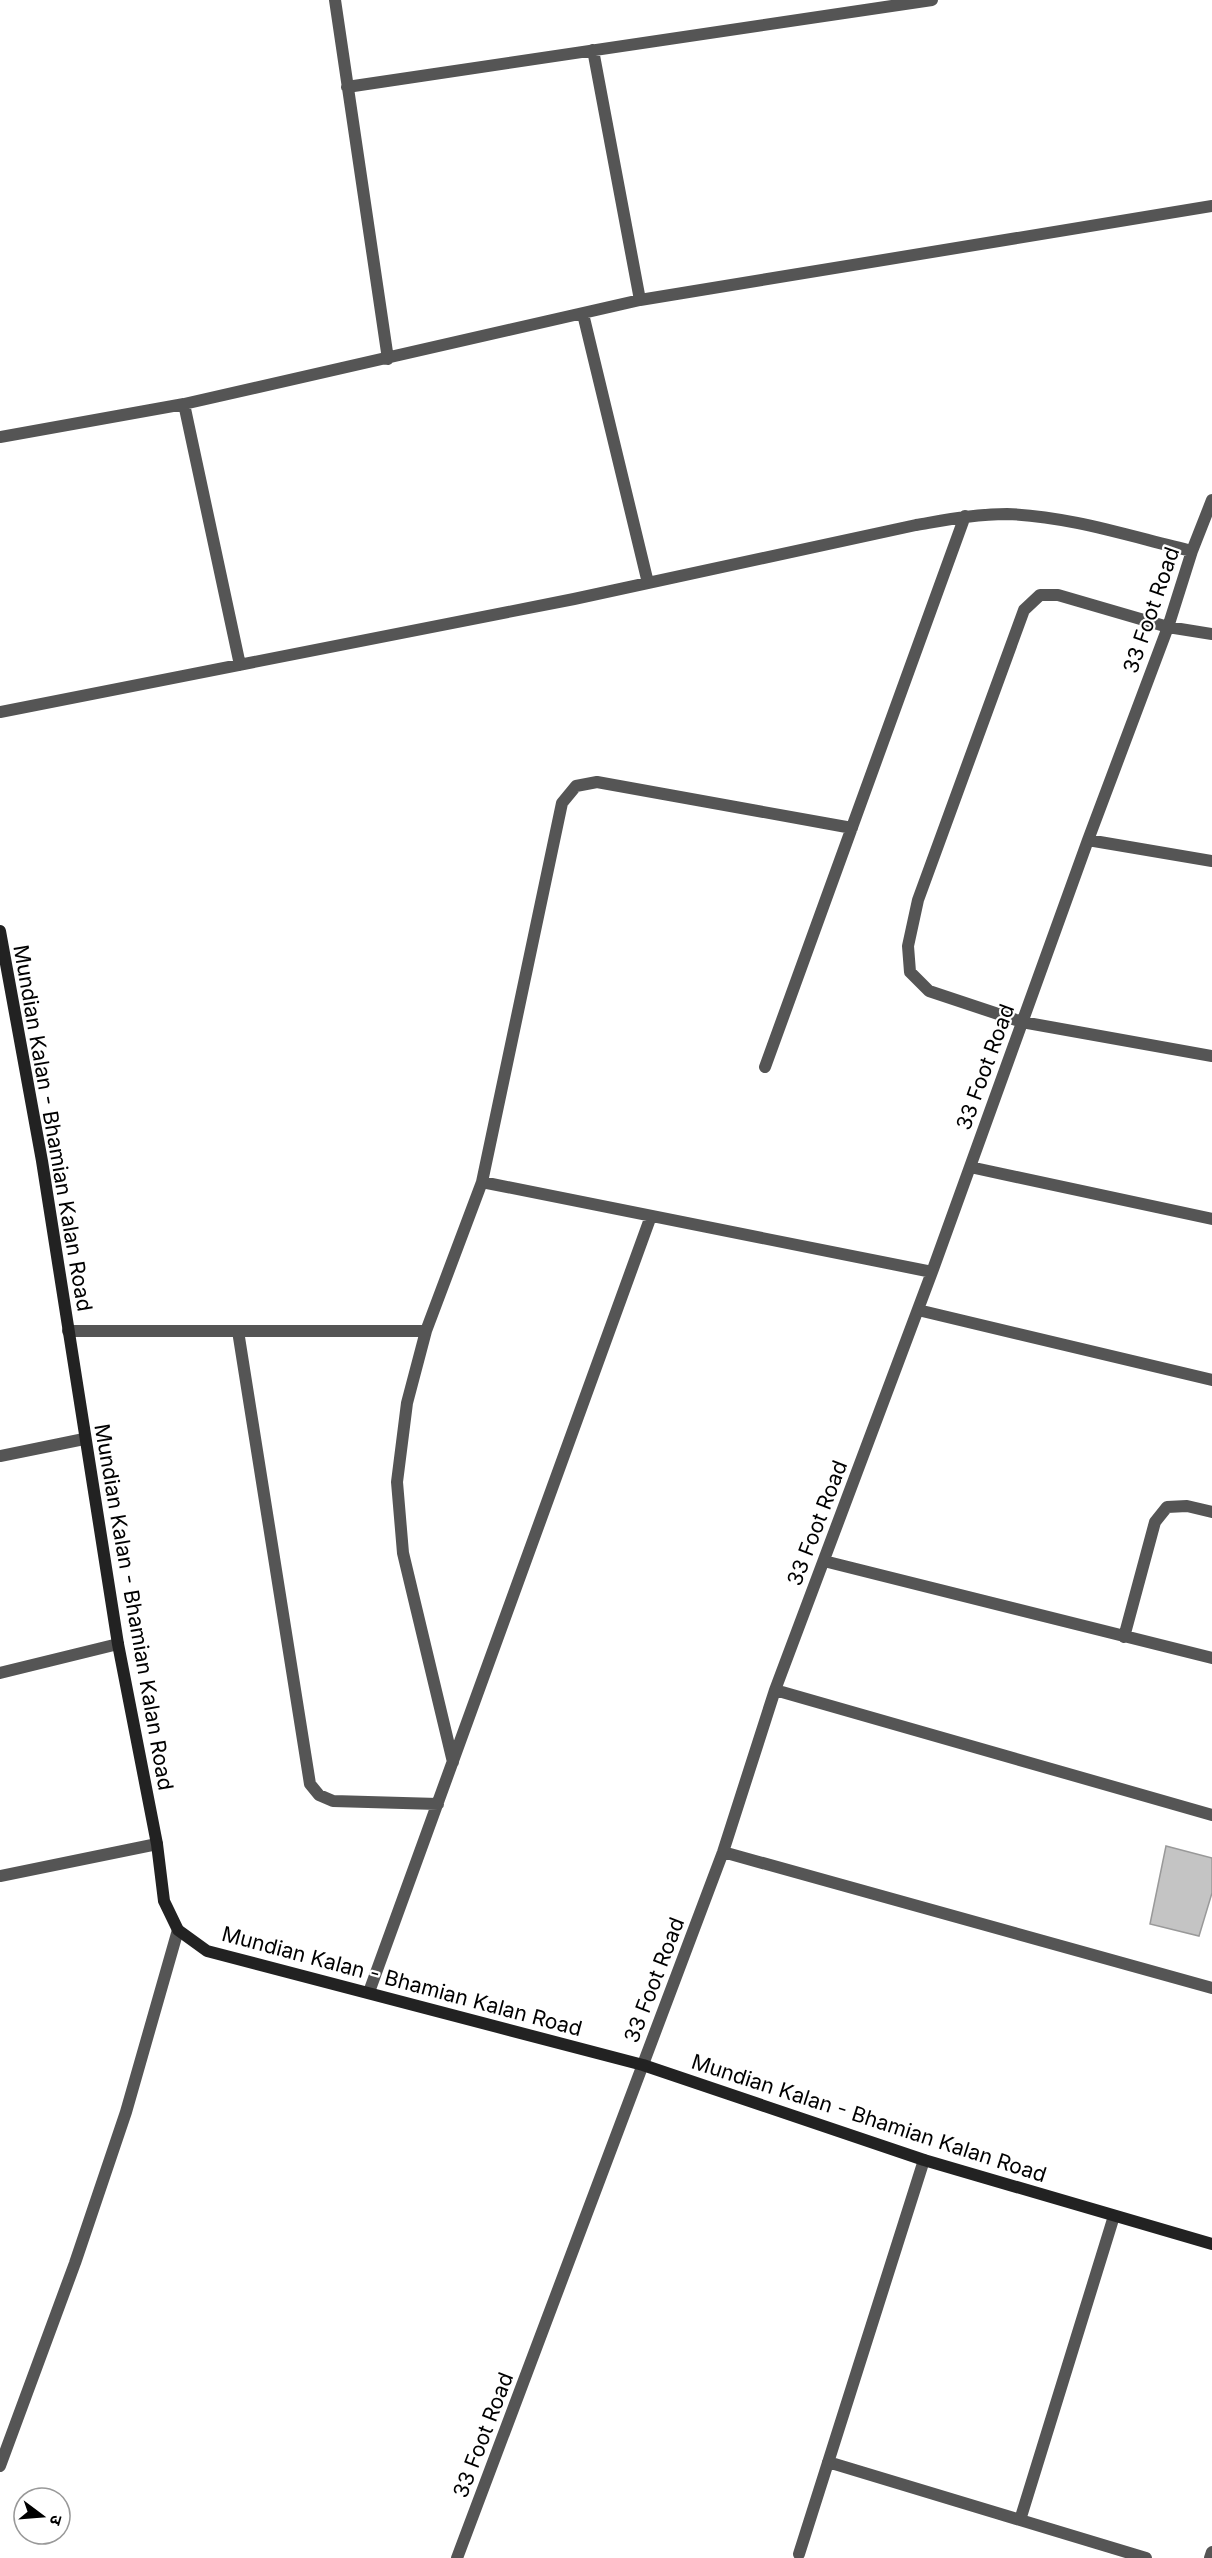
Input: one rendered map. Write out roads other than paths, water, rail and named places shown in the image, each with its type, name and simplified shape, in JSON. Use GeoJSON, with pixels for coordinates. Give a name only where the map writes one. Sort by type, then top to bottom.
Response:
{"type":"FeatureCollection","features":[{"type":"Feature","properties":{"kind":"street"},"geometry":{"type":"LineString","coordinates":[[334,0],[388,359]]}},
{"type":"Feature","properties":{"kind":"street"},"geometry":{"type":"LineString","coordinates":[[348,87],[932,0]]}},
{"type":"Feature","properties":{"kind":"street"},"geometry":{"type":"LineString","coordinates":[[593,50],[640,300]]}},
{"type":"Feature","properties":{"kind":"street"},"geometry":{"type":"LineString","coordinates":[[0,436],[184,404],[640,300],[1212,206]]}},
{"type":"Feature","properties":{"kind":"street"},"geometry":{"type":"LineString","coordinates":[[583,314],[648,583]]}},
{"type":"Feature","properties":{"kind":"street"},"geometry":{"type":"LineString","coordinates":[[184,404],[240,665]]}},
{"type":"Feature","properties":{"kind":"street","name":"33 Foot Road"},"geometry":{"type":"LineString","coordinates":[[457,2558],[723,1852],[775,1690],[932,1272],[1088,840],[1168,627],[1192,551],[1212,500]]}},
{"type":"Feature","properties":{"kind":"street"},"geometry":{"type":"LineString","coordinates":[[0,712],[648,583],[965,516],[1008,514],[1060,520],[1192,551]]}},
{"type":"Feature","properties":{"kind":"street"},"geometry":{"type":"LineString","coordinates":[[765,1067],[965,516]]}},
{"type":"Feature","properties":{"kind":"street"},"geometry":{"type":"LineString","coordinates":[[1212,634],[1168,627],[1058,595],[1040,595],[1024,610],[918,900],[908,946],[910,972],[929,991],[1022,1022],[1212,1056]]}},
{"type":"Feature","properties":{"kind":"street"},"geometry":{"type":"LineString","coordinates":[[453,1762],[403,1553],[397,1482],[407,1403],[426,1331],[482,1182],[562,803],[576,786],[597,782],[852,828]]}},
{"type":"Feature","properties":{"kind":"street"},"geometry":{"type":"LineString","coordinates":[[1088,840],[1212,861]]}},
{"type":"Feature","properties":{"kind":"street","name":"Mundian Kalan - Bhamian Kalan Road"},"geometry":{"type":"LineString","coordinates":[[0,932],[42,1161],[118,1644],[157,1844],[165,1901],[178,1930],[207,1951],[643,2065],[924,2160],[1212,2244]]}},
{"type":"Feature","properties":{"kind":"street"},"geometry":{"type":"LineString","coordinates":[[970,1167],[1212,1219]]}},
{"type":"Feature","properties":{"kind":"street"},"geometry":{"type":"LineString","coordinates":[[482,1182],[932,1272]]}},
{"type":"Feature","properties":{"kind":"street"},"geometry":{"type":"LineString","coordinates":[[369,1992],[651,1216]]}},
{"type":"Feature","properties":{"kind":"street"},"geometry":{"type":"LineString","coordinates":[[918,1310],[1212,1380]]}},
{"type":"Feature","properties":{"kind":"street"},"geometry":{"type":"LineString","coordinates":[[68,1331],[426,1331]]}},
{"type":"Feature","properties":{"kind":"street"},"geometry":{"type":"LineString","coordinates":[[238,1331],[310,1784],[319,1795],[333,1801],[438,1804]]}},
{"type":"Feature","properties":{"kind":"street"},"geometry":{"type":"LineString","coordinates":[[0,1456],[84,1438]]}},
{"type":"Feature","properties":{"kind":"street"},"geometry":{"type":"LineString","coordinates":[[1124,1637],[1155,1522],[1167,1507],[1186,1506],[1212,1512]]}},
{"type":"Feature","properties":{"kind":"street"},"geometry":{"type":"LineString","coordinates":[[824,1561],[1212,1658]]}},
{"type":"Feature","properties":{"kind":"street"},"geometry":{"type":"LineString","coordinates":[[0,1673],[118,1644]]}},
{"type":"Feature","properties":{"kind":"street"},"geometry":{"type":"LineString","coordinates":[[775,1690],[1212,1815]]}},
{"type":"Feature","properties":{"kind":"street"},"geometry":{"type":"LineString","coordinates":[[0,1876],[157,1844]]}},
{"type":"Feature","properties":{"kind":"street"},"geometry":{"type":"LineString","coordinates":[[723,1852],[1212,1988]]}},
{"type":"Feature","properties":{"kind":"street"},"geometry":{"type":"LineString","coordinates":[[0,2466],[75,2263],[126,2112],[178,1930]]}},
{"type":"Feature","properties":{"kind":"street"},"geometry":{"type":"LineString","coordinates":[[799,2554],[924,2160]]}},
{"type":"Feature","properties":{"kind":"street"},"geometry":{"type":"LineString","coordinates":[[1020,2520],[1114,2216]]}},
{"type":"Feature","properties":{"kind":"street"},"geometry":{"type":"LineString","coordinates":[[828,2462],[1146,2558]]}},
{"type":"Feature","properties":{"kind":"street"},"geometry":{"type":"LineString","coordinates":[[1210,2558],[1212,2552]]}}]}
